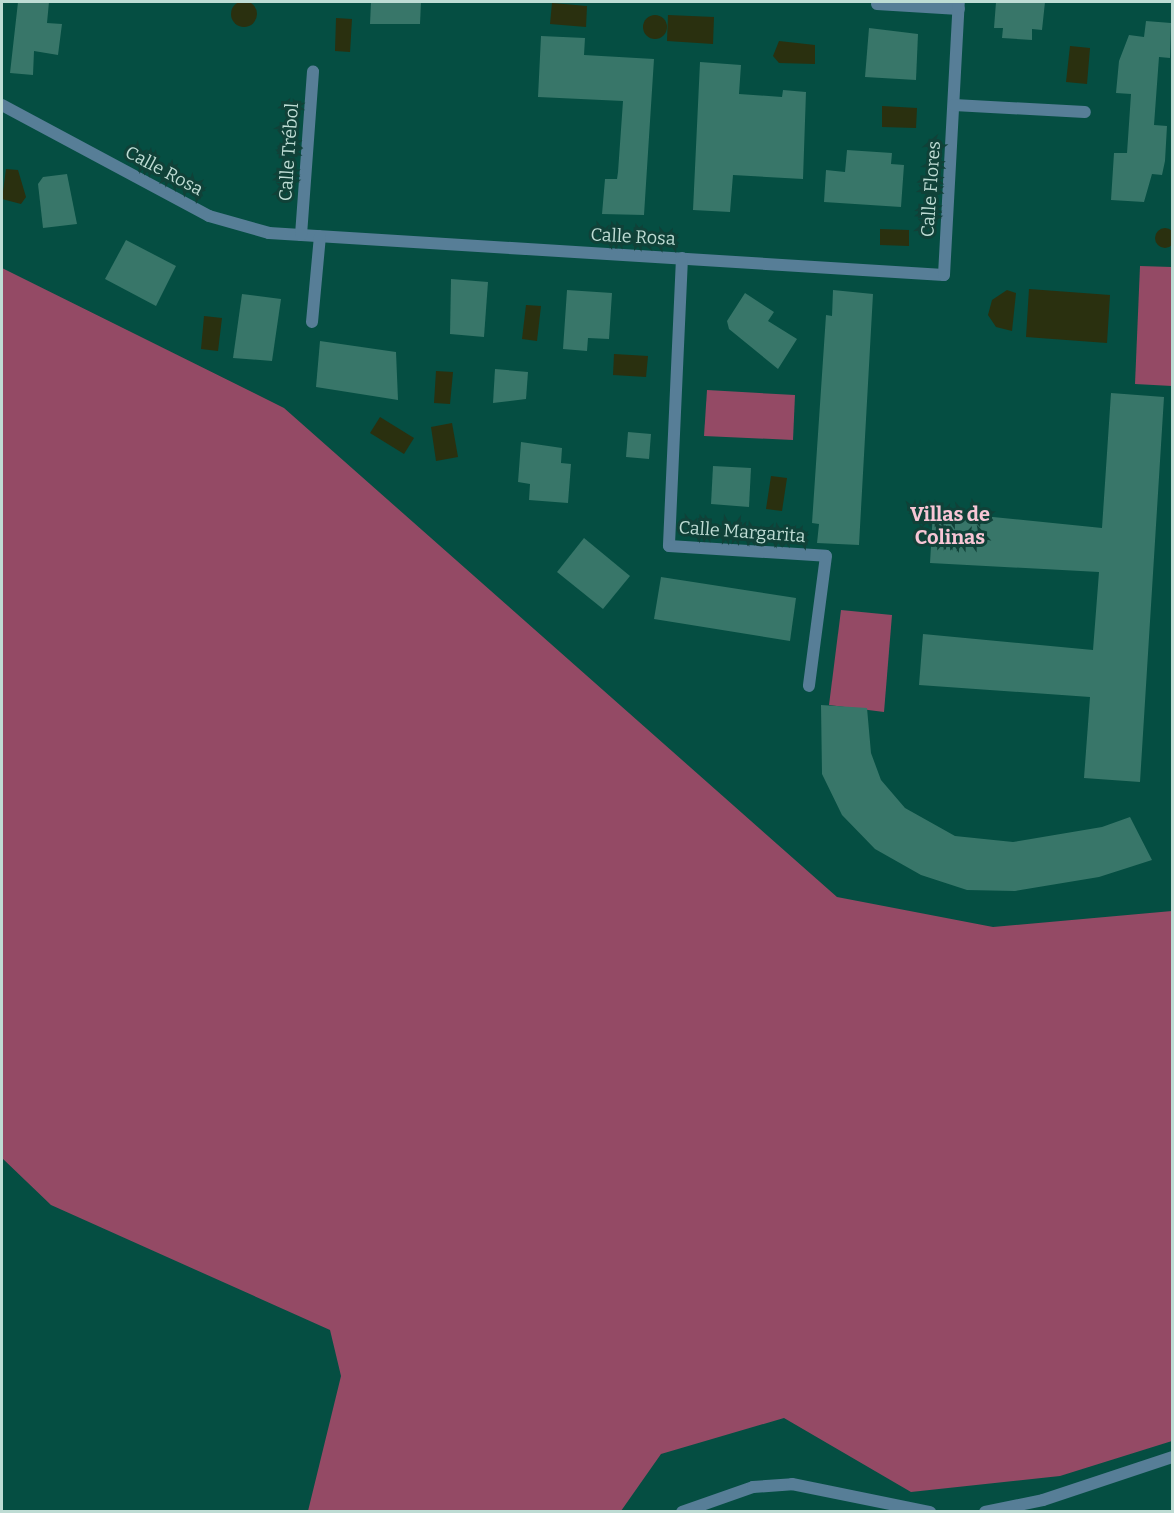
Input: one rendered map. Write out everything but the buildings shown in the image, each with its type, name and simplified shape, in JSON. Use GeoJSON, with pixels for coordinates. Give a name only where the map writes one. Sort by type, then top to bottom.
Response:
{"type":"FeatureCollection","features":[{"type":"Feature","properties":{"kind":"street","name":"Calle Flores"},"geometry":{"type":"LineString","coordinates":[[878,4],[959,5],[944,275]]}},
{"type":"Feature","properties":{"kind":"street","name":"Calle Trébol"},"geometry":{"type":"LineString","coordinates":[[302,235],[313,71]]}},
{"type":"Feature","properties":{"kind":"street","name":"Calle Rosa"},"geometry":{"type":"LineString","coordinates":[[2,105],[209,216],[269,233],[944,275]]}},
{"type":"Feature","properties":{"kind":"street"},"geometry":{"type":"LineString","coordinates":[[954,105],[1085,112]]}},
{"type":"Feature","properties":{"kind":"street"},"geometry":{"type":"LineString","coordinates":[[312,322],[320,236]]}},
{"type":"Feature","properties":{"kind":"street","name":"Calle Margarita"},"geometry":{"type":"LineString","coordinates":[[682,258],[669,546],[826,556],[809,686]]}},
{"type":"Feature","properties":{"kind":"street"},"geometry":{"type":"LineString","coordinates":[[984,1512],[1043,1500],[1173,1457]]}},
{"type":"Feature","properties":{"kind":"street"},"geometry":{"type":"LineString","coordinates":[[682,1512],[753,1487],[792,1484],[930,1512]]}},
{"type":"Feature","properties":{"kind":"shaded area"},"geometry":{"type":"Polygon","coordinates":[[[244,1],[253,5],[257,14],[253,23],[244,27],[235,23],[231,14],[235,5],[244,1]]]}},
{"type":"Feature","properties":{"kind":"shaded area"},"geometry":{"type":"Polygon","coordinates":[[[552,3],[587,6],[586,27],[550,24],[552,3]]]}},
{"type":"Feature","properties":{"kind":"shaded area"},"geometry":{"type":"Polygon","coordinates":[[[655,15],[664,18],[667,27],[664,36],[655,39],[646,36],[643,27],[646,18],[655,15]]]}},
{"type":"Feature","properties":{"kind":"shaded area"},"geometry":{"type":"Polygon","coordinates":[[[668,15],[714,17],[713,44],[667,41],[668,15]]]}},
{"type":"Feature","properties":{"kind":"shaded area"},"geometry":{"type":"Polygon","coordinates":[[[336,18],[352,19],[350,52],[335,51],[336,18]]]}},
{"type":"Feature","properties":{"kind":"shaded area"},"geometry":{"type":"Polygon","coordinates":[[[779,41],[815,45],[815,64],[779,63],[773,56],[779,41]]]}},
{"type":"Feature","properties":{"kind":"shaded area"},"geometry":{"type":"Polygon","coordinates":[[[1070,46],[1090,48],[1087,84],[1066,82],[1070,46]]]}},
{"type":"Feature","properties":{"kind":"shaded area"},"geometry":{"type":"Polygon","coordinates":[[[882,106],[917,108],[916,128],[882,127],[882,106]]]}},
{"type":"Feature","properties":{"kind":"shaded area"},"geometry":{"type":"Polygon","coordinates":[[[6,169],[18,170],[26,197],[21,204],[2,199],[6,169]]]}},
{"type":"Feature","properties":{"kind":"shaded area"},"geometry":{"type":"Polygon","coordinates":[[[1165,228],[1172,231],[1175,238],[1172,245],[1165,248],[1158,245],[1155,238],[1158,231],[1165,228]]]}},
{"type":"Feature","properties":{"kind":"shaded area"},"geometry":{"type":"Polygon","coordinates":[[[880,229],[909,230],[909,246],[880,245],[880,229]]]}},
{"type":"Feature","properties":{"kind":"shaded area"},"geometry":{"type":"Polygon","coordinates":[[[1140,266],[1172,267],[1172,386],[1135,384],[1140,266]]]}},
{"type":"Feature","properties":{"kind":"shaded area"},"geometry":{"type":"Polygon","coordinates":[[[2,268],[284,408],[837,897],[993,927],[1172,911],[1172,1441],[1060,1476],[911,1492],[784,1418],[661,1454],[621,1511],[308,1511],[341,1376],[330,1330],[51,1205],[2,1158],[2,268]]]}},
{"type":"Feature","properties":{"kind":"shaded area"},"geometry":{"type":"Polygon","coordinates":[[[1029,289],[1110,295],[1107,343],[1026,337],[1029,289]]]}},
{"type":"Feature","properties":{"kind":"shaded area"},"geometry":{"type":"Polygon","coordinates":[[[1007,290],[1016,293],[1012,331],[996,327],[988,315],[992,300],[1007,290]]]}},
{"type":"Feature","properties":{"kind":"shaded area"},"geometry":{"type":"Polygon","coordinates":[[[526,305],[541,306],[537,341],[522,339],[526,305]]]}},
{"type":"Feature","properties":{"kind":"shaded area"},"geometry":{"type":"Polygon","coordinates":[[[204,316],[222,318],[218,351],[201,349],[204,316]]]}},
{"type":"Feature","properties":{"kind":"shaded area"},"geometry":{"type":"Polygon","coordinates":[[[614,354],[648,356],[646,377],[613,375],[614,354]]]}},
{"type":"Feature","properties":{"kind":"shaded area"},"geometry":{"type":"Polygon","coordinates":[[[436,371],[453,372],[450,404],[434,403],[436,371]]]}},
{"type":"Feature","properties":{"kind":"shaded area"},"geometry":{"type":"Polygon","coordinates":[[[707,390],[795,395],[793,440],[704,436],[707,390]]]}},
{"type":"Feature","properties":{"kind":"shaded area"},"geometry":{"type":"Polygon","coordinates":[[[380,417],[414,438],[404,454],[370,433],[380,417]]]}},
{"type":"Feature","properties":{"kind":"shaded area"},"geometry":{"type":"Polygon","coordinates":[[[452,423],[458,457],[436,461],[431,427],[452,423]]]}},
{"type":"Feature","properties":{"kind":"shaded area"},"geometry":{"type":"Polygon","coordinates":[[[771,476],[787,478],[782,511],[766,509],[771,476]]]}},
{"type":"Feature","properties":{"kind":"shaded area"},"geometry":{"type":"Polygon","coordinates":[[[841,610],[892,615],[884,712],[829,705],[841,610]]]}},
{"type":"Feature","properties":{"kind":"district","name":"Villas de Colinas"},"geometry":{"type":"Point","coordinates":[950,526]}}]}
